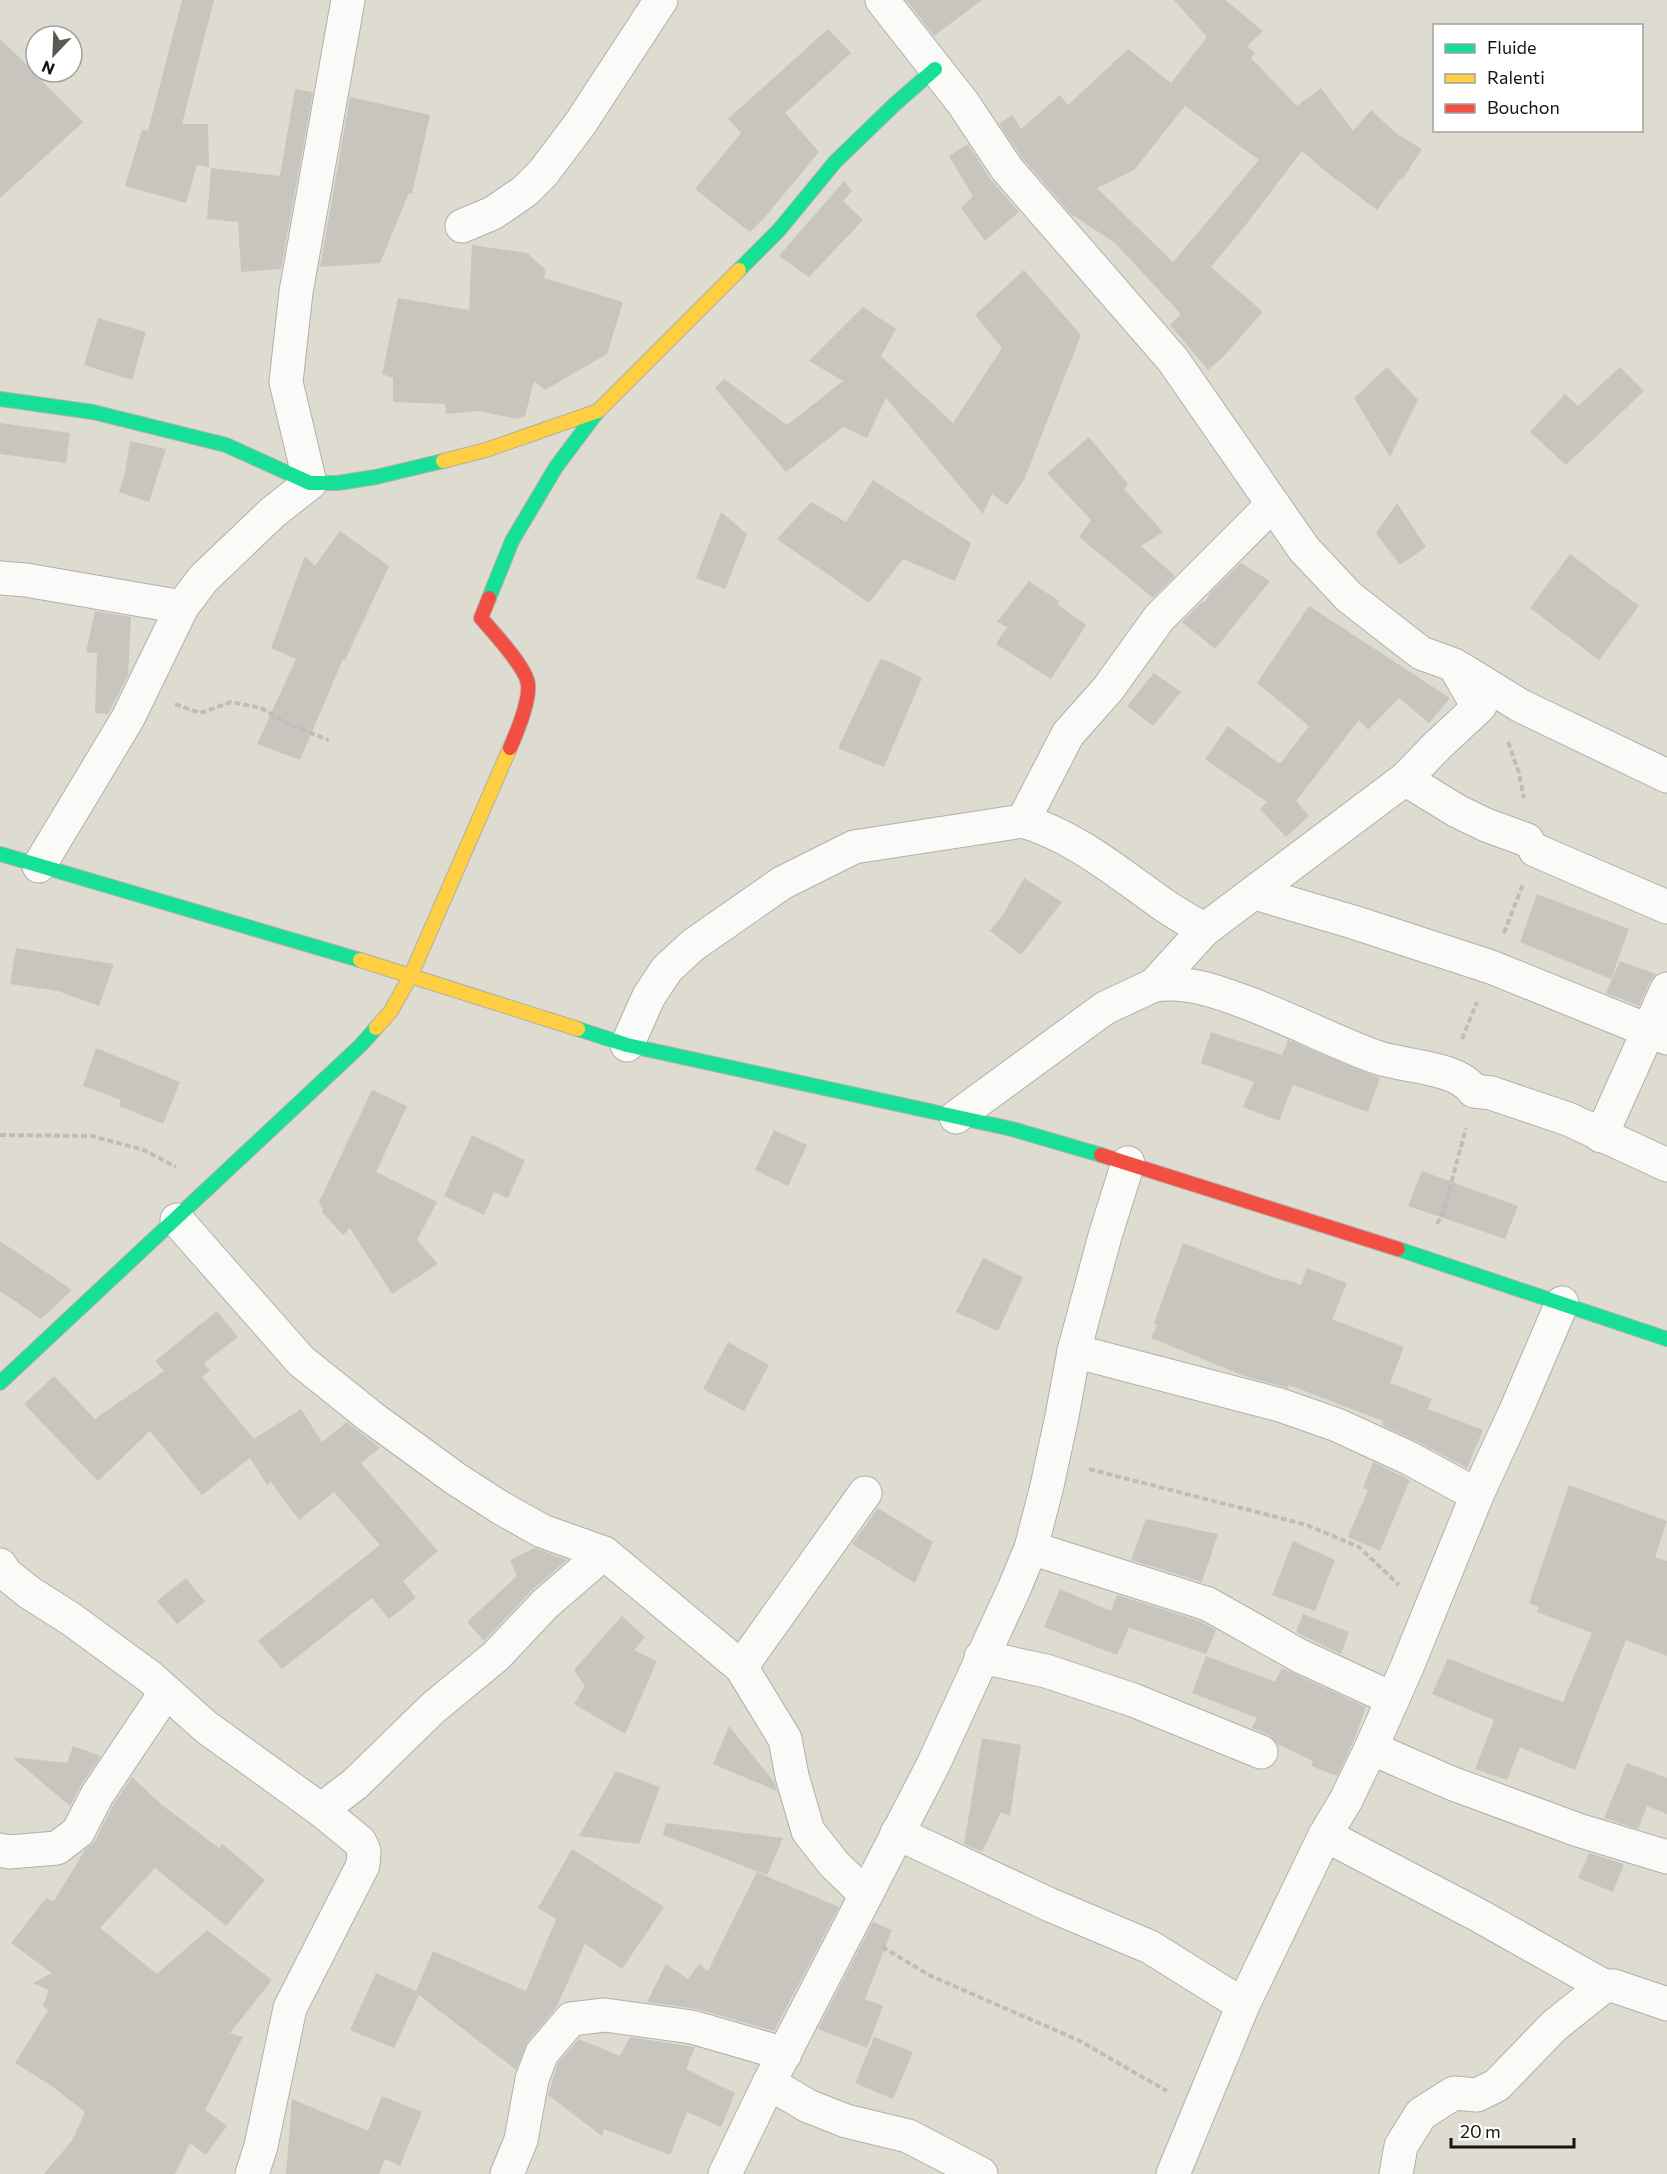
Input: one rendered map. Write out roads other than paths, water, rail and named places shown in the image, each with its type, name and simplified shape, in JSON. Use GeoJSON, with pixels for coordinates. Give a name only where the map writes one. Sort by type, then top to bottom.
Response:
{"type":"FeatureCollection","features":[{"type":"Feature","properties":{"kind":"street"},"geometry":{"type":"LineString","coordinates":[[310,483],[286,382],[296,292],[348,0]]}},
{"type":"Feature","properties":{"kind":"street"},"geometry":{"type":"LineString","coordinates":[[462,226],[493,213],[525,191],[543,173],[580,124],[661,0]]}},
{"type":"Feature","properties":{"kind":"street"},"geometry":{"type":"LineString","coordinates":[[882,0],[963,103],[1007,169],[1173,360],[1304,549],[1349,597],[1421,653],[1454,665],[1521,706],[1667,776]]}},
{"type":"Feature","properties":{"kind":"street"},"geometry":{"type":"LineString","coordinates":[[0,1383],[361,1046],[391,1011],[411,975],[522,721],[528,684],[522,669],[481,618],[512,541],[556,467],[598,411],[779,230],[834,162],[935,69]]}},
{"type":"Feature","properties":{"kind":"street"},"geometry":{"type":"LineString","coordinates":[[0,399],[93,412],[226,445],[310,483],[338,483],[376,477],[486,450],[598,411]]}},
{"type":"Feature","properties":{"kind":"street"},"geometry":{"type":"LineString","coordinates":[[39,866],[128,718],[182,607],[203,579],[272,513],[310,483]]}},
{"type":"Feature","properties":{"kind":"street"},"geometry":{"type":"LineString","coordinates":[[1023,821],[1068,734],[1108,689],[1159,618],[1274,504]]}},
{"type":"Feature","properties":{"kind":"street"},"geometry":{"type":"LineString","coordinates":[[0,578],[26,580],[182,607]]}},
{"type":"Feature","properties":{"kind":"street"},"geometry":{"type":"LineString","coordinates":[[1154,985],[1204,930],[1255,894],[1405,779],[1438,745],[1477,702],[1454,665]]}},
{"type":"Feature","properties":{"kind":"street"},"geometry":{"type":"LineString","coordinates":[[1405,779],[1457,811],[1667,908]]}},
{"type":"Feature","properties":{"kind":"street"},"geometry":{"type":"LineString","coordinates":[[627,1045],[649,996],[667,969],[693,945],[782,883],[854,847],[1023,821],[1041,826],[1069,840],[1116,869],[1204,930]]}},
{"type":"Feature","properties":{"kind":"street"},"geometry":{"type":"LineString","coordinates":[[0,854],[411,975],[627,1045],[1012,1129],[1128,1163],[1422,1257],[1667,1339]]}},
{"type":"Feature","properties":{"kind":"street"},"geometry":{"type":"LineString","coordinates":[[1255,894],[1353,922],[1491,967],[1657,1035]]}},
{"type":"Feature","properties":{"kind":"street"},"geometry":{"type":"LineString","coordinates":[[956,1117],[1105,1008],[1154,985],[1168,983],[1194,986],[1224,994],[1299,1023],[1375,1057],[1463,1083],[1568,1119],[1667,1165]]}},
{"type":"Feature","properties":{"kind":"street"},"geometry":{"type":"LineString","coordinates":[[1601,1136],[1657,1035],[1667,989]]}},
{"type":"Feature","properties":{"kind":"street"},"geometry":{"type":"LineString","coordinates":[[725,2174],[769,2083],[933,1765],[1031,1548],[1053,1460],[1074,1351],[1105,1236],[1128,1163]]}},
{"type":"Feature","properties":{"kind":"street"},"geometry":{"type":"LineString","coordinates":[[177,1220],[301,1361],[371,1418],[501,1508],[542,1531],[604,1554],[741,1667],[785,1739],[792,1776],[808,1831],[834,1864],[866,1895]]}},
{"type":"Feature","properties":{"kind":"street"},"geometry":{"type":"LineString","coordinates":[[1173,2174],[1243,2005],[1325,1835],[1346,1800],[1393,1699],[1477,1495],[1562,1303]]}},
{"type":"Feature","properties":{"kind":"street"},"geometry":{"type":"LineString","coordinates":[[1074,1351],[1270,1402],[1337,1425],[1408,1458],[1477,1495]]}},
{"type":"Feature","properties":{"kind":"street"},"geometry":{"type":"LineString","coordinates":[[741,1667],[865,1493]]}},
{"type":"Feature","properties":{"kind":"street"},"geometry":{"type":"LineString","coordinates":[[1031,1548],[1208,1604],[1300,1656],[1393,1699]]}},
{"type":"Feature","properties":{"kind":"street"},"geometry":{"type":"LineString","coordinates":[[321,1810],[356,1784],[434,1708],[496,1656],[545,1604],[604,1554]]}},
{"type":"Feature","properties":{"kind":"street"},"geometry":{"type":"LineString","coordinates":[[0,1565],[6,1574],[30,1593],[71,1619],[150,1677],[206,1727],[321,1810],[360,1842],[364,1851],[363,1865],[290,2008],[261,2146],[252,2174]]}},
{"type":"Feature","properties":{"kind":"street"},"geometry":{"type":"LineString","coordinates":[[981,1657],[1046,1671],[1133,1700],[1261,1752]]}},
{"type":"Feature","properties":{"kind":"street"},"geometry":{"type":"LineString","coordinates":[[0,1850],[9,1852],[57,1848],[78,1832],[102,1787],[166,1692]]}},
{"type":"Feature","properties":{"kind":"street"},"geometry":{"type":"LineString","coordinates":[[1371,1748],[1451,1783],[1568,1826],[1667,1857]]}},
{"type":"Feature","properties":{"kind":"street"},"geometry":{"type":"LineString","coordinates":[[897,1833],[1048,1904],[1150,1947],[1243,2005]]}},
{"type":"Feature","properties":{"kind":"street"},"geometry":{"type":"LineString","coordinates":[[1325,1835],[1478,1915],[1604,1986],[1614,1986],[1667,2004]]}},
{"type":"Feature","properties":{"kind":"street"},"geometry":{"type":"LineString","coordinates":[[1396,2174],[1401,2146],[1421,2114],[1454,2093],[1477,2095],[1497,2085],[1554,2026],[1604,1986]]}},
{"type":"Feature","properties":{"kind":"street"},"geometry":{"type":"LineString","coordinates":[[507,2174],[521,2140],[532,2079],[542,2053],[571,2019],[605,2015],[692,2028],[785,2054]]}},
{"type":"Feature","properties":{"kind":"street"},"geometry":{"type":"LineString","coordinates":[[769,2083],[808,2106],[846,2121],[908,2136],[981,2174]]}}]}
